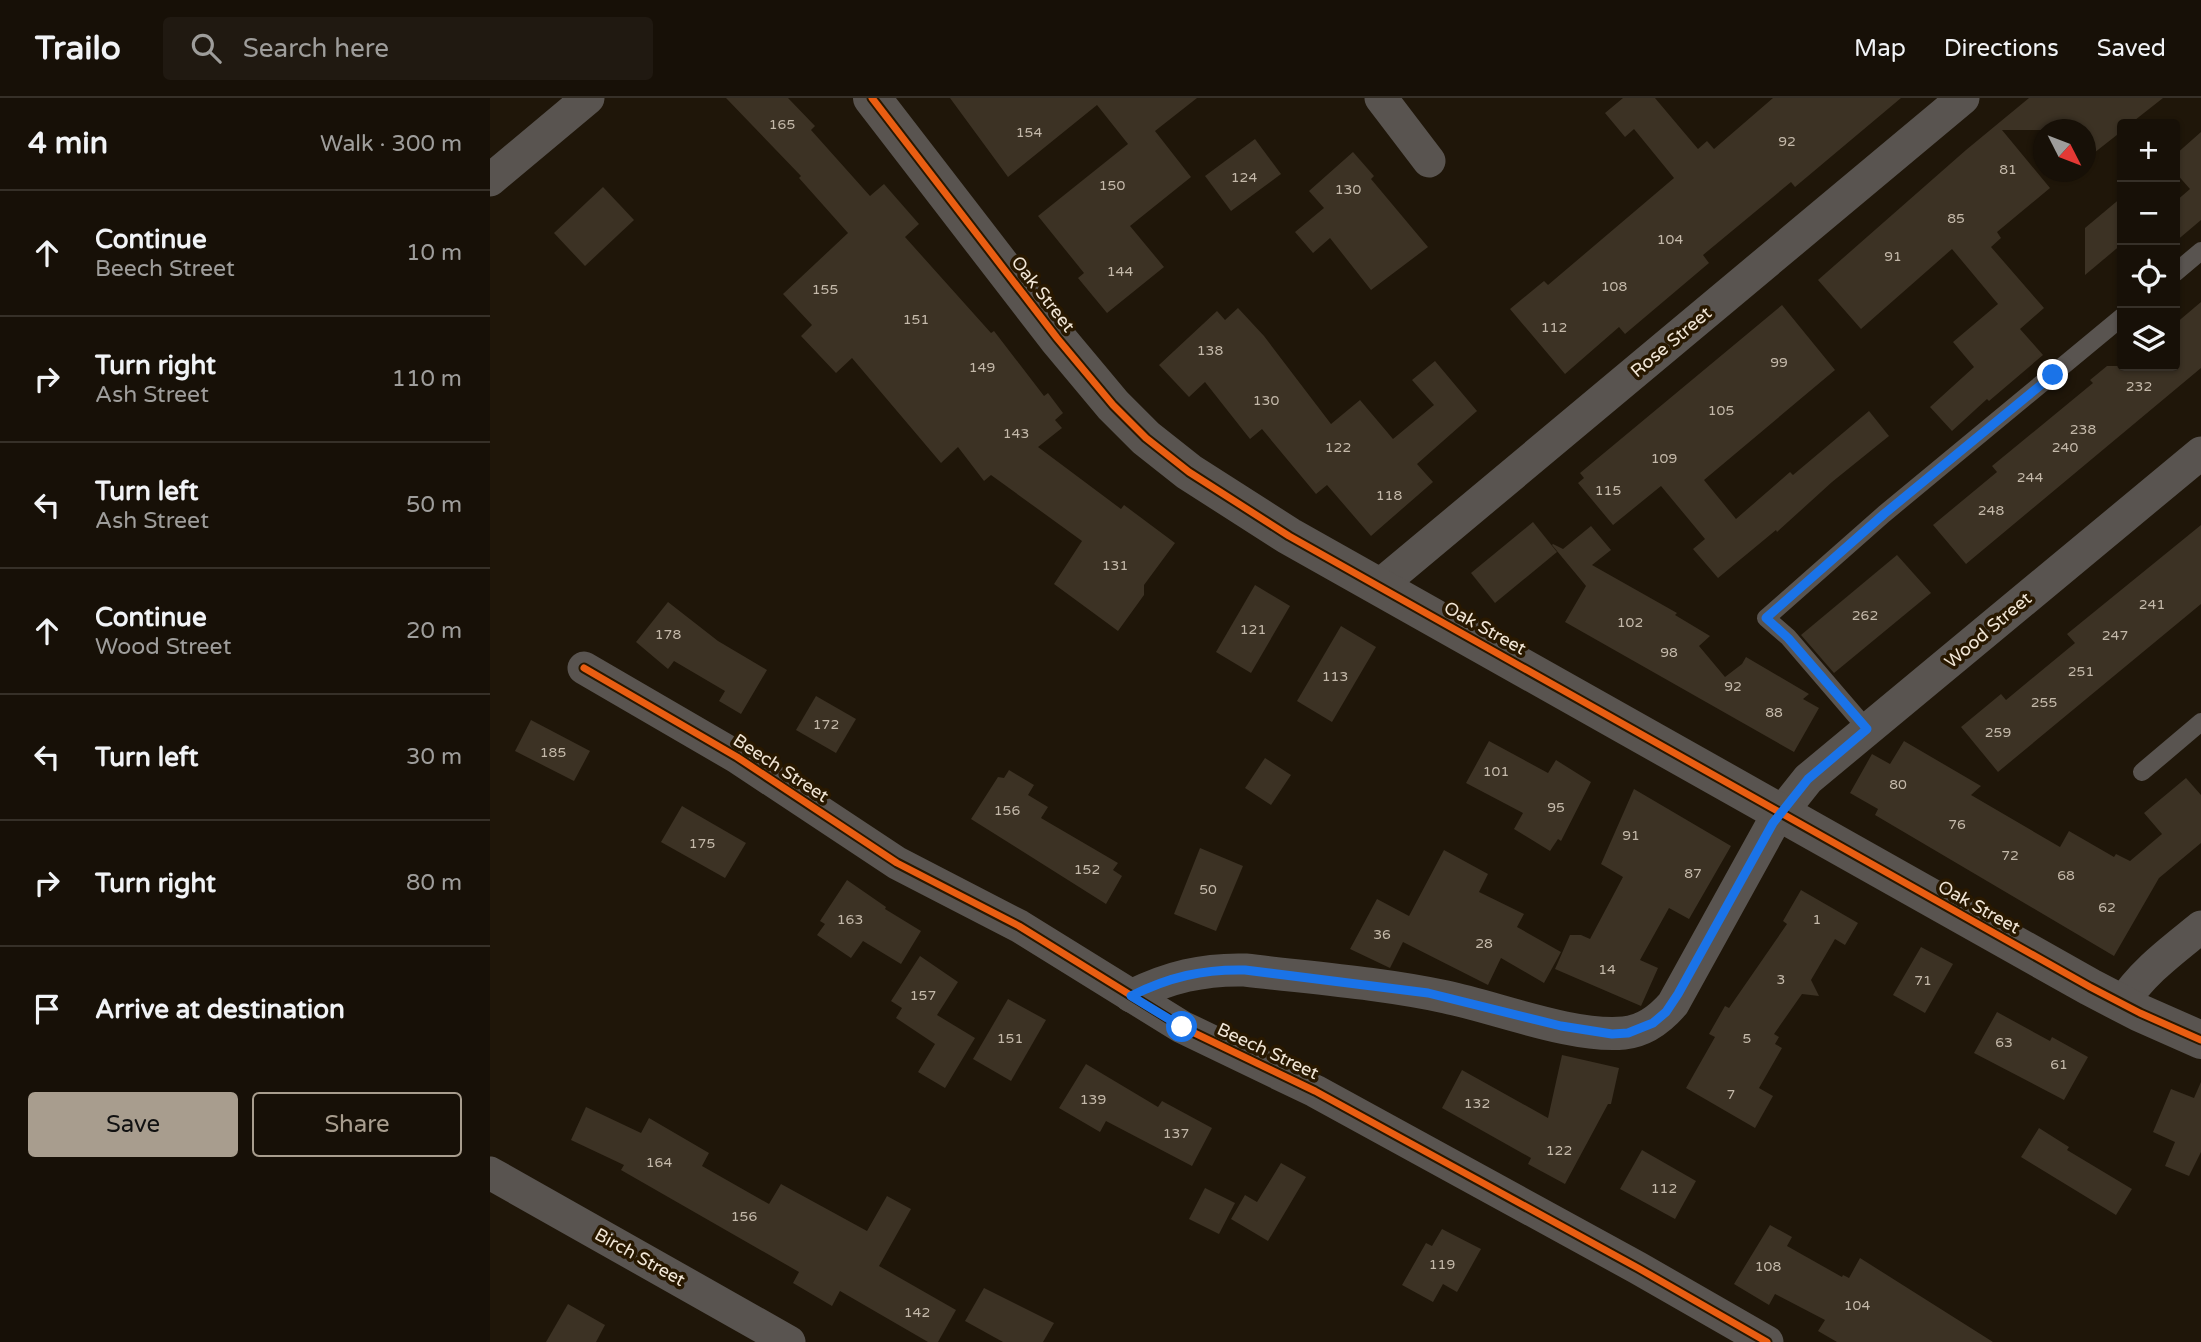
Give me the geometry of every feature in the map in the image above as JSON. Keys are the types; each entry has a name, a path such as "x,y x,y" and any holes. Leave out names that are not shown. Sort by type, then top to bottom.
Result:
{"street":[{"path":"490,180 588,98"},
{"name":"Oak Street","path":"872,98 1057,338 1113,405 1146,438 1214,490 1780,813 2122,1004 2201,1040"},
{"path":"1381,98 1429,161"},
{"name":"Rose Street","path":"1380,586 1963,98"},
{"name":"Wood Street","path":"1131,996 1176,976 1220,969 1245,970 1428,993 1596,1033 1628,1033 1641,1029 1659,1019 1672,1004 1780,813 1821,766 2201,453"},
{"name":"Beech Street","path":"584,668 737,757 897,863 1019,926 1215,1045 1315,1091 1767,1342"},
{"path":"2122,1004 2138,982 2157,963 2201,927"},
{"name":"Birch Street","path":"490,1173 789,1342"}],"lane":[{"path":"2180,269 2201,251"},
{"path":"1867,729 1788,638 1766,618 1884,514 2117,321"},
{"path":"2142,772 2201,722"}],"building":[{"path":"726,98 788,98 815,126 811,130 870,196 884,184 919,224 905,237 991,333 994,331 1044,396 1048,393 1063,413 1055,420 1062,428 1038,447 1121,509 1124,505 1175,543 1144,585 1144,595 1118,631 1054,584 1082,541 991,475 984,481 958,447 941,463 852,358 836,373 801,336 812,325 783,294 848,233 799,178 801,176"},
{"path":"950,98 1197,98 1155,131 1191,177 1130,226 1164,267 1107,313 1078,278 1084,273 1038,216 1128,144 1097,105 1008,177"},
{"path":"1623,98 1655,98 1698,149 1707,141 1714,149 1773,98 1901,98 1795,187 1791,182 1703,255 1709,263 1625,334 1619,327 1565,374 1510,309 1544,281 1548,285 1674,178 1634,129 1625,137 1605,113"},
{"path":"2029,98 2163,98 2136,119 2117,119 2117,135 2096,151 2096,119 2033,119 2033,130 2002,130 2033,167 2033,182 2045,182 2050,188 1997,232 2001,238 1991,247 2044,308 2020,329 2043,355 1989,401 1987,399 1952,431 1930,407 1974,367 1953,342 1998,304 1952,249 1861,329 1818,280"},
{"path":"2201,132 2201,220 2180,238 2180,198 2190,189 2180,178 2180,151"},
{"path":"1255,139 1281,174 1231,211 1205,176"},
{"path":"1353,152 1374,176 1371,179 1428,247 1371,290 1330,238 1313,253 1295,232 1324,208 1309,191"},
{"path":"603,187 634,220 585,266 554,233"},
{"path":"2117,201 2117,248 2085,275 2085,228"},
{"path":"2201,302 2201,368 1966,564 1933,525 1997,472 1992,466 2093,383 2090,380 2107,366 2117,366 2117,371 2180,371 2180,320"},
{"path":"1782,305 1835,370 1704,480 1736,519 1790,472 1793,475 1869,411 1889,436 1832,482 1777,532 1776,530 1718,578 1693,549 1705,539 1661,486 1613,525 1578,483 1584,478 1580,473"},
{"path":"1238,308 1264,336 1331,424 1360,400 1393,439 1434,405 1412,380 1435,361 1477,411 1417,464 1433,482 1371,536 1327,485 1316,494 1262,429 1250,439 1205,382 1189,397 1159,365 1217,311 1225,320"},
{"path":"1533,522 1557,552 1495,603 1471,573"},
{"path":"2201,525 2201,604 1998,772 1961,727 2001,694 2006,700 2075,643 2067,634"},
{"path":"1591,526 1611,550 1592,565 1677,613 1675,615 1710,636 1699,646 1725,677 1742,664 1746,657 1809,694 1803,699 1819,708 1794,752 1565,622 1586,586 1552,545 1563,549"},
{"path":"1897,555 1931,593 1834,673 1801,635"},
{"path":"1255,585 1290,606 1251,673 1216,652"},
{"path":"668,602 718,641 767,670 741,714 719,701 725,691 674,661 668,669 636,642"},
{"path":"1341,626 1376,647 1332,722 1297,701"},
{"path":"816,696 856,719 836,753 796,730"},
{"path":"531,720 590,751 574,781 515,751"},
{"path":"1489,741 1548,773 1556,760 1591,782 1561,841 1558,839 1550,851 1514,829 1523,813 1466,783"},
{"path":"1904,741 1981,786 1971,795 2060,847 2069,831 2114,857 2116,854 2130,861 2162,834 2144,813 2186,778 2201,795 2201,843 2159,878 2114,956 1875,815 1878,809 1850,793 1872,754 1890,764"},
{"path":"1265,758 1291,775 1271,805 1245,788"},
{"path":"1009,770 1034,785 1028,795 1048,807 1041,818 1118,863 1113,870 1122,876 1106,904 971,819 998,777 1004,778"},
{"path":"1634,789 1731,846 1689,919 1669,908 1640,960 1658,968 1641,1006 1555,969 1570,935 1581,935 1590,939 1623,877 1601,864"},
{"path":"682,806 746,843 725,878 661,842"},
{"path":"1200,848 1243,866 1216,931 1174,914"},
{"path":"1444,850 1488,874 1479,892 1524,914 1517,927 1561,952 1544,983 1501,958 1488,985 1403,942 1390,968 1350,949 1377,899 1409,916"},
{"path":"847,880 886,907 885,909 921,931 901,964 863,941 851,958 817,935 825,924 820,921"},
{"path":"1801,890 1858,923 1845,945 1835,939 1811,980 1819,996 1802,994 1774,1034 1779,1037 1775,1044 1782,1048 1759,1088 1773,1096 1755,1128 1686,1088 1715,1037 1709,1034 1725,1006 1729,1008 1787,924 1783,921"},
{"path":"1921,947 1953,964 1925,1013 1893,995"},
{"path":"920,956 958,982 937,1015 975,1038 945,1088 918,1072 935,1044 896,1018 902,1008 891,1001"},
{"path":"1008,999 1046,1020 1011,1081 973,1059"},
{"path":"1997,1012 2050,1041 2052,1037 2088,1057 2064,1100 1974,1053"},
{"path":"1562,1055 1619,1068 1611,1104 1608,1104 1565,1184 1528,1164 1531,1158 1442,1108 1462,1070 1548,1118"},
{"path":"1086,1064 1158,1107 1162,1101 1212,1128 1192,1166 1106,1121 1100,1132 1059,1108"},
{"path":"2201,1082 2201,1152 2189,1176 2165,1166 2175,1142 2153,1132 2171,1089 2194,1098"},
{"path":"586,1107 641,1133 649,1118 709,1153 702,1166 769,1204 781,1184 867,1231 887,1196 911,1209 879,1266 956,1310 938,1342 928,1342 840,1291 832,1306 793,1283 799,1272 621,1170 624,1165 571,1140"},
{"path":"2039,1128 2069,1147 2067,1150 2132,1189 2116,1215 2021,1157"},
{"path":"1642,1150 1696,1181 1675,1219 1620,1189"},
{"path":"1281,1163 1306,1177 1268,1241 1231,1219 1245,1195 1257,1202"},
{"path":"1205,1188 1235,1203 1219,1234 1189,1219"},
{"path":"1770,1225 1792,1237 1787,1246 1842,1277 1843,1275 1849,1278 1860,1258 1993,1342 1837,1342 1818,1331 1825,1320 1775,1294 1769,1305 1734,1284"},
{"path":"1442,1229 1481,1249 1457,1292 1443,1284 1433,1302 1402,1285 1426,1243 1432,1246"},
{"path":"984,1288 1054,1323 1043,1342 1003,1342 965,1321"},
{"path":"568,1304 605,1325 596,1342 546,1342"}],"cycle path":[{"path":"872,98 1057,338 1113,405 1146,438 1189,472 1289,536 2090,987 2201,1040"},
{"path":"584,668 737,757 897,863 1019,926 1182,1027 1315,1091 1767,1342"}],"route":[{"path":"1182,1027 1131,996 1176,976 1220,969 1245,970 1428,993 1596,1033 1628,1033 1659,1019 1678,994 1773,823 1808,779 1867,729 1788,638 1766,618 1884,514 2053,375"}]}
